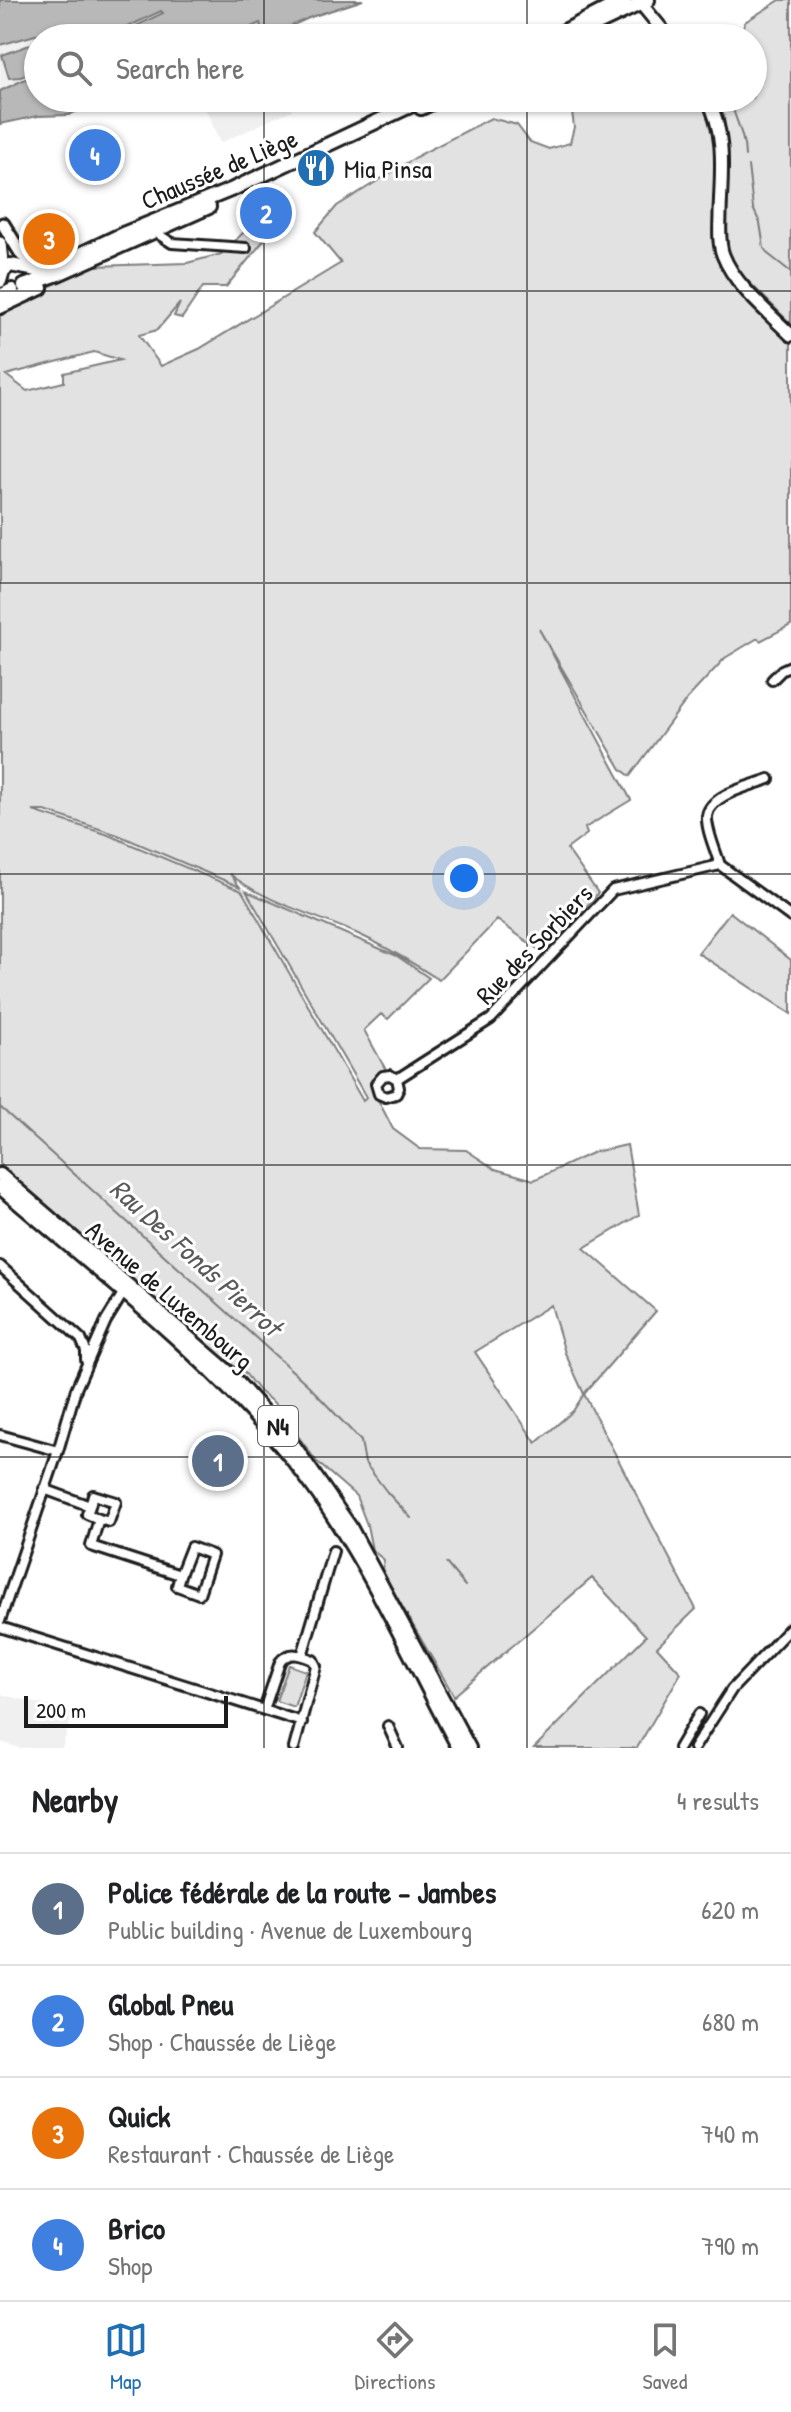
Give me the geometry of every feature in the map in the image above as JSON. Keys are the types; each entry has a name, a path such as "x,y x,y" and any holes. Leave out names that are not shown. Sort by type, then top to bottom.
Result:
{"main road":[{"path":"578,24 624,0"},
{"path":"596,24 642,1"},
{"name":"Chaussée de Liège","path":"0,307 141,239 161,224 397,112"},
{"name":"Chaussée de Liège","path":"24,268 51,268 161,224 411,112"},
{"name":"Chaussée de Liège","path":"12,291 141,239"},
{"path":"13,264 24,268 28,278 12,291 6,288 1,277 13,264"},
{"name":"Avenue de Luxembourg","path":"0,1175 220,1379 296,1465 343,1534 459,1748"},
{"name":"Avenue de Luxembourg","path":"0,1187 227,1371 272,1420 314,1472 350,1527 469,1748"}],"street":[{"path":"642,1 659,24"},
{"path":"715,112 722,142 722,254 734,276 791,335"},
{"path":"1,220 27,260 51,268"},
{"path":"1,220 12,253 24,268"},
{"path":"161,224 161,236 172,243 246,248"},
{"path":"0,243 1,277"},
{"path":"772,680 791,666"},
{"path":"769,779 718,799 710,807 707,818 720,865 791,917"},
{"name":"Rue des Sorbiers","path":"397,1079 491,1019 613,890 720,865"},
{"path":"0,1266 81,1339 86,1351 81,1390 65,1428 0,1624 302,1722"},
{"path":"85,1371 125,1289"},
{"path":"0,1435 58,1451"},
{"path":"44,1489 90,1506"},
{"path":"93,1495 116,1502 109,1522 87,1514 90,1506 93,1495"},
{"path":"99,1519 91,1546 180,1575"},
{"path":"191,1547 212,1555 199,1594 177,1586 180,1575 191,1547"},
{"path":"302,1656 333,1551"},
{"path":"694,1748 732,1689 791,1627"},
{"path":"264,1710 282,1659 289,1655 313,1660 316,1666 294,1748"},
{"path":"679,1748 699,1714"},
{"path":"388,1726 398,1748"}],"shaded area":[{"path":"0,0 363,0 295,24 140,24 163,13 161,11 134,24 24,24 24,38 0,45"},
{"path":"780,0 791,0 791,324 737,270 724,240 728,170 722,112 767,112 767,24 745,22"},
{"path":"24,38 21,77 24,76 24,80 0,91 0,45"},
{"path":"24,47 24,76 9,78 2,55"},
{"path":"24,80 24,112 75,112 0,124 0,91"},
{"path":"207,112 288,112 220,143"},
{"path":"572,112 709,112 717,143 718,255 733,283 791,339 791,625 760,641 758,638 725,658 688,698 630,776 621,769 539,629 631,800 585,828 587,834 567,849 598,893 546,955 497,920 439,980 379,944 275,901 230,874 240,887 118,835 45,811 33,811 106,834 242,891 363,1101 366,1097 246,891 397,956 429,978 388,1019 381,1014 364,1030 386,1070 374,1079 373,1090 393,1129 420,1149 466,1150 495,1169 534,1180 594,1152 627,1145 639,1215 584,1248 656,1311 584,1394 696,1609 657,1647 681,1673 637,1748 534,1748 646,1636 592,1578 454,1696 382,1572 384,1560 372,1550 356,1496 317,1462 274,1403 260,1392 240,1367 228,1366 172,1314 55,1216 0,1164 0,309 94,266 187,263 221,254 245,231 265,239 226,287 203,287 182,318 174,316 180,303 157,330 139,335 161,366 199,349 341,263 315,232 337,206 421,154 491,118 517,125 530,142 549,149 570,143 574,127","holes":["94,352 120,360 64,373 64,382 27,391 6,375","551,1305 565,1353 584,1394 573,1411 536,1443 475,1352"]},
{"path":"730,912 791,960 791,1014 698,953"},
{"path":"289,1665 306,1671 294,1707 276,1701"},
{"path":"0,1694 73,1712 62,1748 20,1748 0,1742"}],"waterway":[{"path":"734,112 745,156"},
{"path":"748,166 753,208 760,223 764,248 791,272"},
{"name":"Rau Des Fonds Pierrot","path":"0,1107 308,1385 361,1441 365,1463 411,1518"},
{"path":"446,1563 465,1586"}],"place":[{"name":"Brico","path":"95,155"},
{"name":"Mia Pinsa","path":"316,168"},
{"name":"Global Pneu","path":"266,213"},
{"name":"Quick","path":"49,239"},
{"name":"Police fédérale de la route - Jambes","path":"218,1461"}]}
